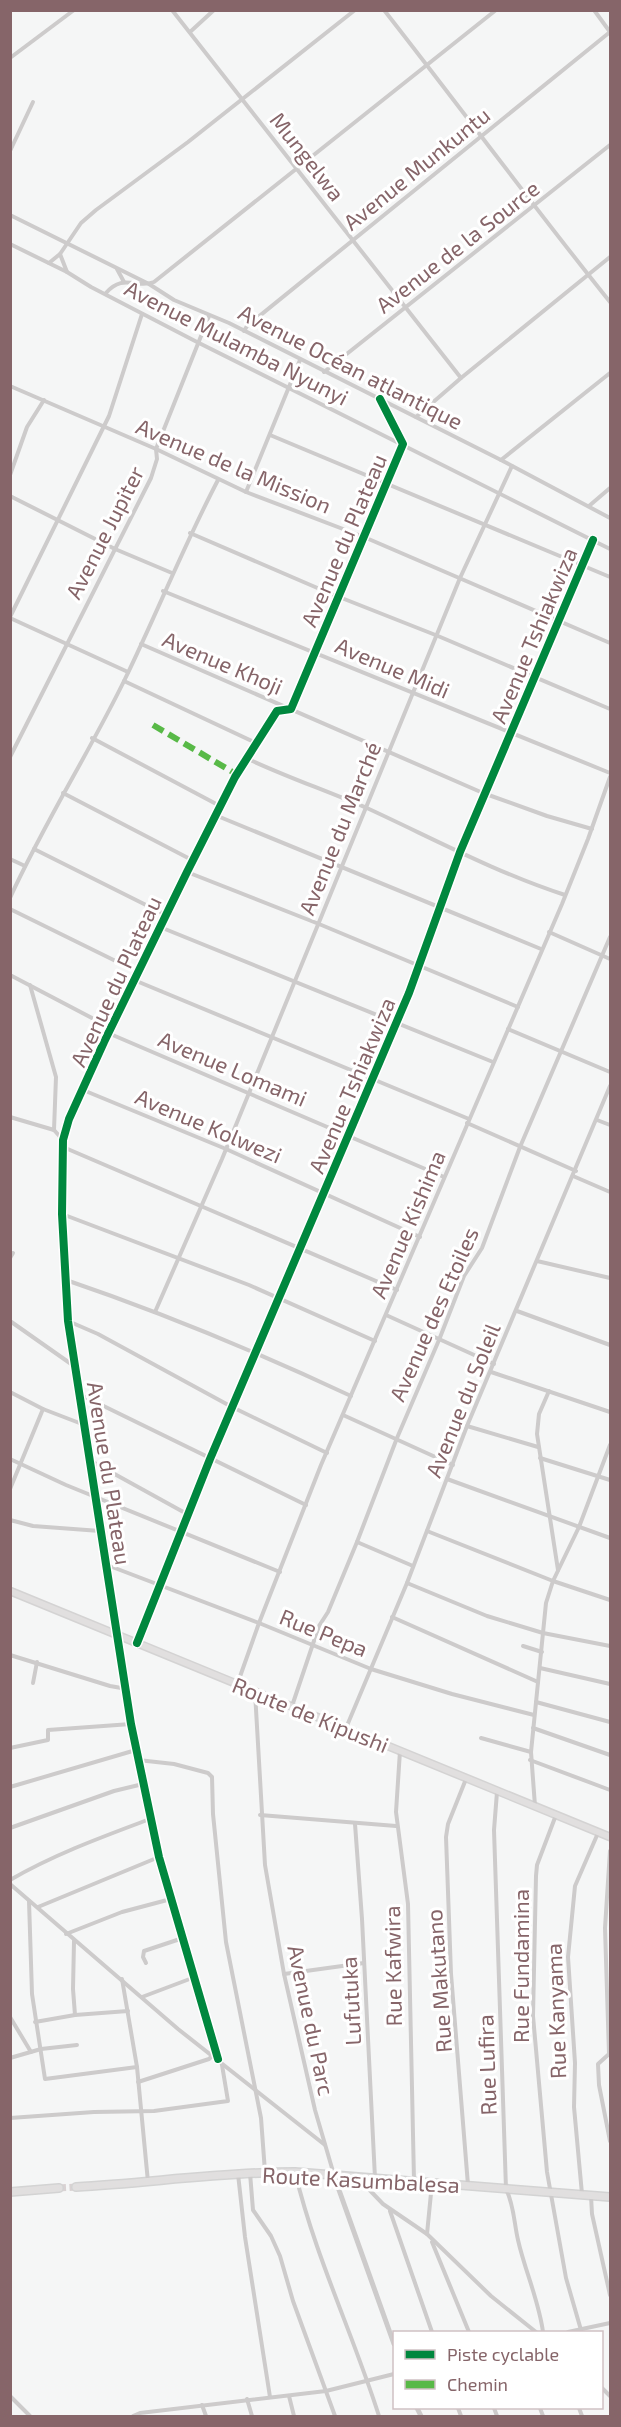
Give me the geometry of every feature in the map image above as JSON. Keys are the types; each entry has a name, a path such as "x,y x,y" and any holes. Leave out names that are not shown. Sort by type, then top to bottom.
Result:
{"highway":[{"name":"Route Kasumbalesa","path":"76,2187 148,2183 249,2172 295,2172 610,2197"},
{"path":"10,2192 58,2188"}],"main road":[{"name":"Route de Kipushi","path":"10,1591 610,1837"}],"street":[{"path":"10,58 74,10"},
{"name":"Mungelwa","path":"172,10 461,378"},
{"path":"189,32 214,10"},
{"path":"49,263 60,254 81,223 96,210 242,100 355,10"},
{"path":"384,10 610,302"},
{"path":"106,293 113,286 124,282 149,284 496,10"},
{"path":"594,10 610,32"},
{"name":"Avenue Munkuntu","path":"244,331 247,326 610,32"},
{"path":"10,151 33,102"},
{"name":"Avenue de la Source","path":"324,372 610,145"},
{"name":"Avenue Océan atlantique","path":"10,215 149,284 174,300 244,331 416,417 610,518"},
{"name":"Avenue Mulamba Nyunyi","path":"10,244 197,342 610,549"},
{"path":"60,254 67,272"},
{"path":"416,417 610,256"},
{"path":"117,268 124,282"},
{"path":"128,672 10,618 104,427 142,314"},
{"name":"Avenue Jupiter","path":"10,757 151,478 157,459 156,449 209,316"},
{"path":"246,492 300,360"},
{"path":"501,460 610,373"},
{"name":"Avenue de la Mission","path":"10,386 156,449 246,492 364,537 610,643"},
{"name":"Avenue du Plateau","path":"218,2059 159,1857 131,1724 68,1321 62,1214 63,1140 69,1119 108,1033 215,815 246,758 278,711 291,709 403,444 380,399"},
{"path":"10,475 27,427 44,400"},
{"path":"270,435 610,577"},
{"name":"Avenue du Marché","path":"155,1312 249,1094 460,578 512,466"},
{"path":"10,898 63,793 124,681 171,573 218,480"},
{"path":"588,506 610,488"},
{"path":"10,496 115,549 171,573"},
{"path":"190,533 338,597 438,636 610,709"},
{"name":"Avenue Tshiakwiza","path":"137,1643 187,1514 255,1351 397,1022 460,852 593,540"},
{"name":"Avenue Midi","path":"163,591 610,775"},
{"name":"Avenue Khoji","path":"141,644 486,794 592,829"},
{"path":"124,681 256,743"},
{"path":"92,738 220,806"},
{"path":"246,758 288,778 366,808 525,882 565,895"},
{"name":"Avenue Kishima","path":"237,1684 327,1453 565,895 592,829 610,775"},
{"path":"63,793 192,860"},
{"path":"215,815 541,949"},
{"path":"34,849 166,915"},
{"path":"10,859 25,866"},
{"path":"187,872 518,1007"},
{"path":"10,909 138,972"},
{"path":"160,927 493,1062"},
{"path":"549,932 610,959"},
{"name":"Avenue des Etoiles","path":"292,1707 312,1644 357,1542 397,1438 440,1340 464,1276 482,1248 520,1147 610,937"},
{"path":"10,975 111,1028"},
{"path":"134,980 372,1078 576,1171"},
{"path":"30,985 56,1077 54,1130"},
{"path":"508,1029 610,1072"},
{"name":"Avenue Lomami","path":"108,1033 444,1177"},
{"name":"Avenue du Soleil","path":"346,1728 407,1583 467,1426 610,1086"},
{"name":"Avenue Kolwezi","path":"83,1090 226,1149 420,1236"},
{"path":"10,1117 54,1130 63,1140"},
{"path":"597,1119 610,1125"},
{"path":"63,1147 397,1290"},
{"path":"573,1176 610,1192"},
{"path":"62,1214 278,1298 375,1341"},
{"path":"10,1258 13,1253"},
{"path":"537,1261 610,1278"},
{"path":"65,1279 255,1351 351,1396"},
{"path":"517,1311 610,1345"},
{"path":"386,1315 494,1364"},
{"path":"10,1321 75,1366"},
{"path":"68,1321 98,1334 232,1407 327,1453"},
{"path":"491,1372 610,1412"},
{"path":"549,1391 537,1423 538,1448 558,1570"},
{"path":"10,1392 43,1409 83,1424"},
{"path":"79,1394 306,1505"},
{"path":"10,1489 43,1409"},
{"path":"343,1415 453,1465"},
{"path":"467,1426 538,1448"},
{"path":"535,1807 530,1760 546,1603 553,1581 579,1527 610,1445"},
{"path":"540,1458 610,1480"},
{"path":"10,1459 280,1572"},
{"path":"90,1461 187,1514"},
{"path":"447,1479 610,1538"},
{"path":"10,1520 33,1526 100,1531"},
{"path":"427,1532 553,1581 610,1600"},
{"path":"357,1542 413,1566"},
{"name":"Rue Pepa","path":"106,1565 259,1623 371,1669 452,1694 534,1714"},
{"path":"407,1583 487,1616 543,1633 610,1646"},
{"path":"392,1617 538,1682"},
{"path":"523,1646 542,1652"},
{"path":"10,1655 110,1686 127,1689"},
{"path":"33,1683 37,1662"},
{"path":"540,1668 610,1684"},
{"name":"Avenue du Parc","path":"255,1692 260,1815 265,1865 284,1974 324,2145 393,2341"},
{"path":"536,1702 610,1722"},
{"path":"10,1748 48,1740 48,1730 131,1724"},
{"path":"533,1728 610,1755"},
{"path":"481,1738 531,1752"},
{"path":"10,1787 136,1750"},
{"name":"Rue Kafwira","path":"400,1750 396,1826 408,1904 414,2181"},
{"path":"138,1760 174,1764 208,1773 212,1777 213,1814 226,1942 261,2118 265,2172"},
{"path":"530,1760 610,1790"},
{"name":"Rue Makutano","path":"466,1779 448,1824 446,1837 451,1974 468,2185"},
{"path":"10,1828 114,1791 144,1785"},
{"name":"Rue Lufira","path":"497,1792 494,1830 506,2189 511,2199 518,2241 539,2309 543,2331"},
{"path":"260,1815 396,1826"},
{"name":"Rue Fundamina","path":"549,2192 532,2016 532,1983 537,1865 556,1815"},
{"path":"10,2118 94,2112 140,2112 228,2102 218,2059 66,1934 10,1882 39,1863 150,1820"},
{"name":"Lufutuka","path":"355,1824 375,2178"},
{"name":"Rue Kanyama","path":"582,2194 574,2107 575,2062 568,1957 575,1886 598,1832"},
{"path":"610,1851 605,1928 609,2054 598,2064 610,2141"},
{"path":"38,1907 159,1857"},
{"path":"66,1934 122,1912 171,1899"},
{"path":"29,1900 32,1994 45,2079 137,2067"},
{"path":"146,1963 143,1957 144,1951 183,1938"},
{"path":"75,1941 73,1989 75,2015"},
{"path":"284,1974 364,1963"},
{"path":"142,1997 195,1977"},
{"path":"122,1979 137,2067 148,2183"},
{"path":"35,2022 75,2015 128,2011"},
{"path":"10,2017 31,2052"},
{"path":"10,2058 41,2049 77,2045"},
{"path":"138,2082 209,2059 213,2055"},
{"path":"221,2064 324,2145"},
{"path":"249,2172 253,2210 271,2236 280,2256 293,2301 335,2416"},
{"path":"295,2172 303,2208 318,2253 379,2416"},
{"path":"238,2174 245,2237 270,2397"},
{"path":"357,2177 389,2210 429,2236 490,2296 535,2331"},
{"path":"432,2183 429,2236 469,2331"},
{"path":"549,2192 566,2278 581,2330"},
{"path":"591,2195 594,2222 610,2295"},
{"path":"389,2210 432,2331"},
{"path":"574,2331 610,2323"},
{"path":"133,2416 140,2413 159,2414 202,2405 326,2391 393,2374"},
{"path":"10,2396 28,2416"},
{"path":"289,2396 294,2416"},
{"path":"247,2400 252,2416"},
{"path":"202,2405 206,2416"}],"tunnel":[{"path":"59,2188 76,2187"}],"marked path":[{"path":"153,725 236,774"}],"cycle path":[{"path":"218,2059 159,1857 131,1724 68,1321 62,1214 63,1140 69,1119 104,1042 235,777 277,711 291,709 403,444 380,399"},
{"path":"137,1643 210,1459 409,993 460,852 593,540"}]}
